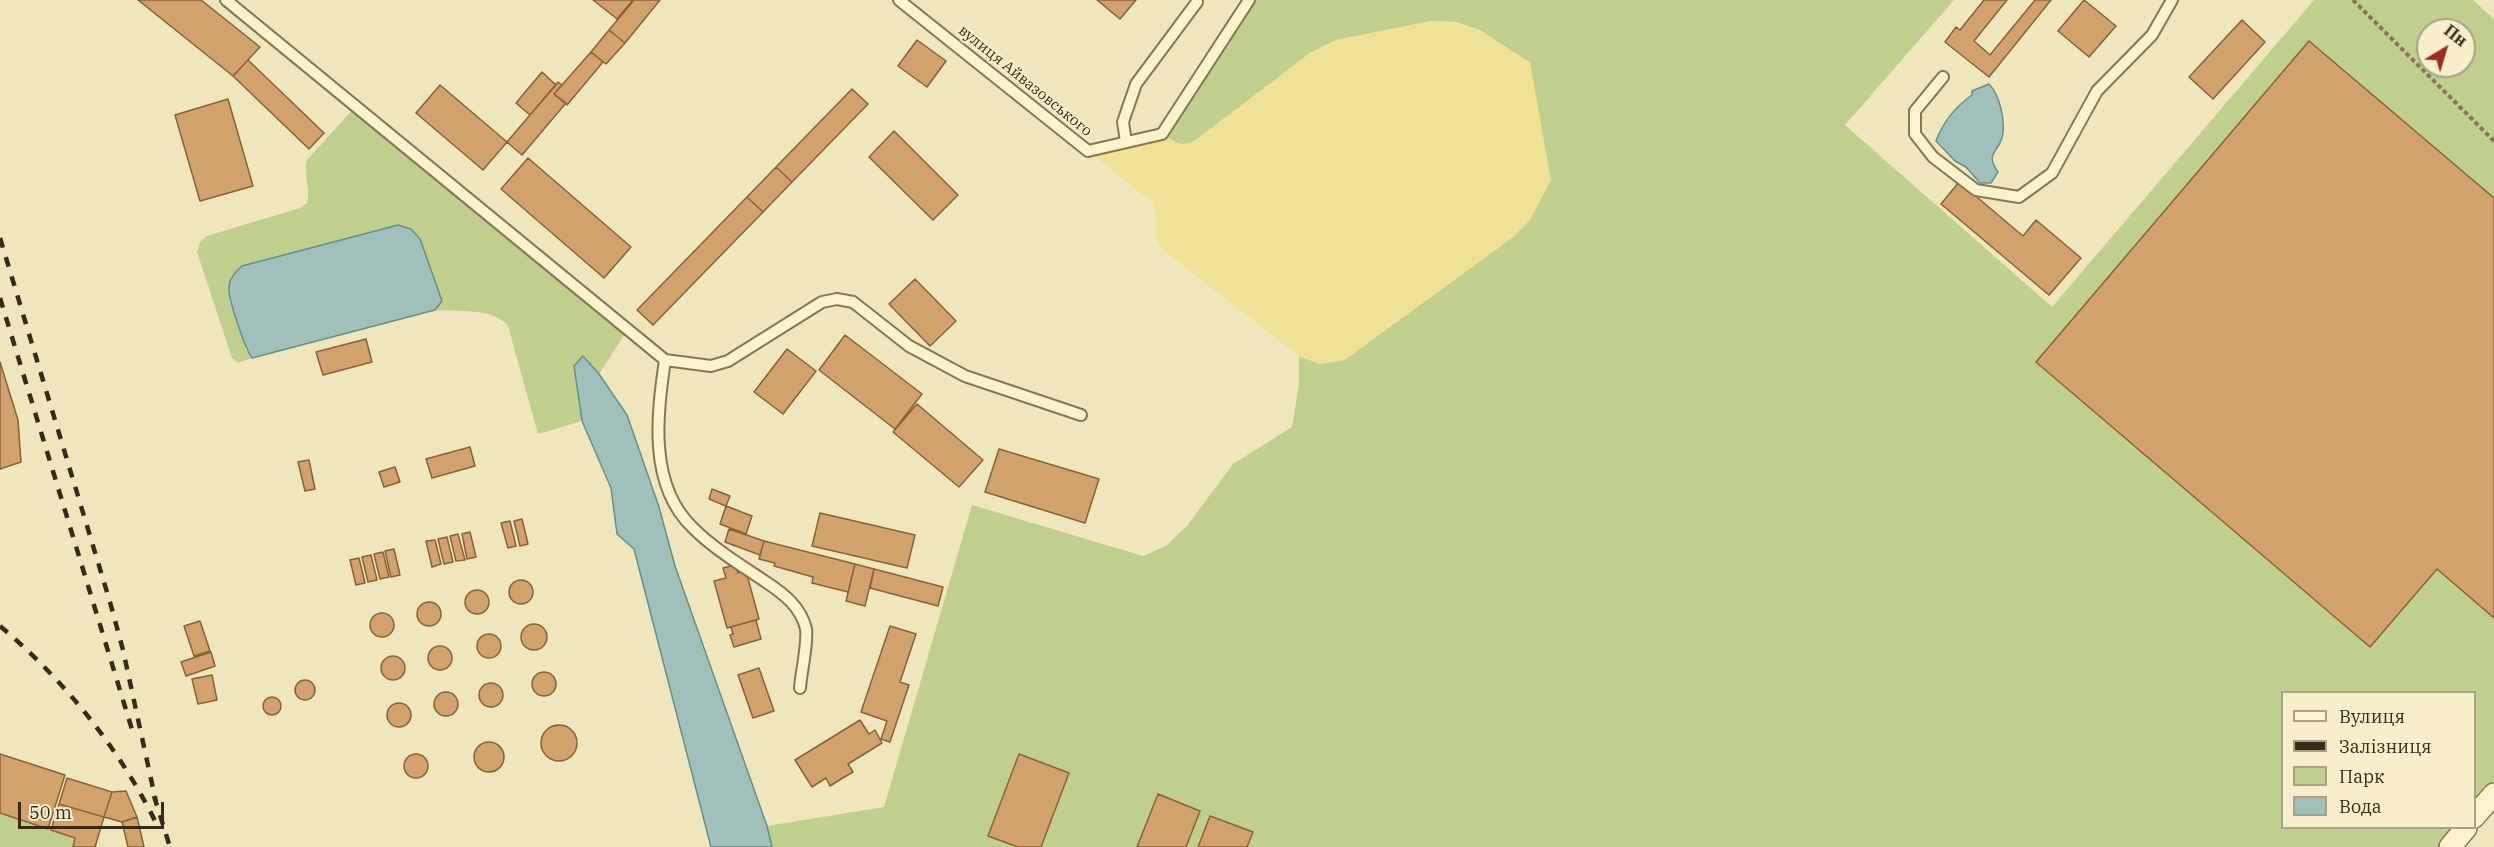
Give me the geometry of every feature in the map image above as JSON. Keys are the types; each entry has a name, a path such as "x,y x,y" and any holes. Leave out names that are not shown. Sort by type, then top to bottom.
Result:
{"street":[{"path":"2476,816 2494,794"},
{"path":"2450,847 2465,829"}],"lane":[{"path":"226,0 665,360 711,366 728,361 822,302 837,299 853,302 909,346 965,376 1081,415"},
{"name":"вулиця Айвазовського","path":"899,0 1088,151 1162,134 1249,0"},
{"path":"1943,77 1914,111 1915,134 1933,158 1976,190 2019,197 2052,173 2097,91 2152,34 2172,0"},
{"path":"1126,142 1123,122 1136,84 1197,2"},
{"path":"665,360 659,446 660,466 670,494 677,509 709,543 783,594 797,609 806,631 800,688"}],"path":[{"path":"2353,0 2494,141"}],"green space":[{"path":"1249,0 1954,0 1845,125 2052,307 2314,0 2473,0 2494,19 2494,797 2476,820 2476,691 2281,691 2281,829 2468,829 2453,847 772,847 767,826 884,807 972,505 1143,556 1166,546 1187,526 1233,464 1292,427 1299,384 1299,356 1320,364 1498,42 1480,30 1456,22 1432,21 1336,40 1310,53 1202,137 1190,143 1181,144 1162,134"},
{"path":"356,106 628,329 599,374 584,357 575,366 582,421 538,434 508,326 501,320 484,313 435,310 442,301 245,348 252,358 238,363 232,358 197,252 200,242 207,236 300,208 307,203 307,160"},
{"path":"0,813 75,838 73,847 0,847"}],"sand":[{"path":"1432,21 1448,22 1473,29 1494,39 1530,62 1551,180 1530,220 1512,238 1345,360 1320,364 1299,356 1163,250 1157,237 1156,216 1152,202 1088,151 1162,134 1179,145 1190,144 1310,53 1336,40"}],"water":[{"path":"1989,84 1999,102 2003,117 2003,132 1992,157 1998,172 1991,183 1980,183 1966,167 1955,161 1936,141 1946,121 1972,95 1972,91"},
{"path":"398,225 411,229 420,239 442,301 435,310 252,358 237,322 229,292 231,280 242,266"},
{"path":"583,356 599,374 627,415 659,507 675,566 767,826 772,847 711,847 634,549 617,534 611,488 582,421 574,366"}],"building":[{"path":"138,0 201,0 260,47 233,76"},
{"path":"593,0 633,0 617,19"},
{"path":"634,0 660,0 625,43 609,30"},
{"path":"1097,0 1136,0 1120,19"},
{"path":"1984,0 2007,0 1974,41 1990,55 2035,0 2051,0 1989,77 1945,42 1956,27 1960,30"},
{"path":"2084,0 2116,26 2089,57 2058,31"},
{"path":"2242,20 2265,42 2213,99 2189,77"},
{"path":"609,30 625,43 606,64 591,52"},
{"path":"917,40 946,61 927,87 898,66"},
{"path":"2309,41 2494,198 2494,618 2437,569 2370,647 2036,362"},
{"path":"591,52 603,62 567,105 554,94"},
{"path":"248,60 324,133 309,149 233,76"},
{"path":"542,72 556,85 530,115 516,103"},
{"path":"558,82 562,85 554,94 566,103 522,155 507,142"},
{"path":"440,85 507,142 483,170 416,113"},
{"path":"852,89 868,104 792,182 776,167"},
{"path":"228,99 253,186 200,201 175,115"},
{"path":"894,131 958,195 933,220 869,157"},
{"path":"528,158 631,247 604,278 501,189"},
{"path":"776,167 792,182 763,212 747,197"},
{"path":"1959,182 2023,236 2036,220 2081,258 2049,295 1941,204"},
{"path":"747,197 763,212 653,325 637,310"},
{"path":"915,279 956,321 930,346 889,304"},
{"path":"845,335 922,394 895,429 819,370"},
{"path":"366,339 372,362 323,375 316,352"},
{"path":"787,349 816,371 783,414 754,392"},
{"path":"0,362 18,420 21,462 0,469"},
{"path":"917,404 983,460 959,487 893,432"},
{"path":"470,447 475,466 432,478 426,459"},
{"path":"999,449 1099,479 1085,523 985,492"},
{"path":"309,460 315,489 305,491 298,462"},
{"path":"395,467 400,482 384,487 379,472"},
{"path":"712,489 730,496 726,506 709,499"},
{"path":"726,506 752,516 746,534 720,524"},
{"path":"820,513 915,535 907,568 812,546"},
{"path":"522,519 528,544 520,546 514,521"},
{"path":"510,521 516,546 508,548 501,523"},
{"path":"729,529 764,541 760,555 725,542"},
{"path":"470,532 476,557 467,559 462,534"},
{"path":"458,534 465,560 456,561 450,536"},
{"path":"447,537 453,562 444,564 438,539"},
{"path":"435,540 441,564 432,567 426,541"},
{"path":"764,541 855,564 848,592 812,583 813,577 774,566 775,563 759,559"},
{"path":"394,549 400,575 391,577 385,551"},
{"path":"383,552 389,577 380,579 374,554"},
{"path":"371,555 377,580 368,582 362,557"},
{"path":"359,558 365,583 356,585 350,560"},
{"path":"855,564 874,569 865,606 846,601"},
{"path":"735,565 738,573 746,571 759,619 727,628 714,581 726,578 723,568"},
{"path":"874,569 943,587 938,606 870,588"},
{"path":"516,580 526,580 533,587 533,597 526,604 516,604 509,597 509,587"},
{"path":"472,590 482,590 489,597 489,607 482,614 472,614 465,607 465,597"},
{"path":"424,602 434,602 441,609 441,619 434,626 424,626 417,619 417,609"},
{"path":"382,613 391,616 394,625 391,634 382,637 373,634 370,625 373,616"},
{"path":"756,620 761,639 734,647 730,635 733,634 731,627"},
{"path":"200,621 210,651 194,656 184,626"},
{"path":"534,624 543,628 547,637 543,646 534,650 525,646 521,637 525,628"},
{"path":"890,626 916,634 900,682 909,685 890,742 881,739 887,721 861,712"},
{"path":"484,634 494,634 501,641 501,651 494,658 484,658 477,651 477,641"},
{"path":"435,646 445,646 452,653 452,663 445,670 435,670 428,663 428,653"},
{"path":"211,652 215,666 186,676 181,662"},
{"path":"388,656 398,656 405,663 405,673 398,680 388,680 381,673 381,663"},
{"path":"759,668 774,711 753,718 738,675"},
{"path":"539,672 549,672 556,679 556,689 549,696 539,696 532,689 532,679"},
{"path":"212,675 217,700 198,704 192,679"},
{"path":"305,680 312,683 315,690 312,697 305,700 298,697 295,690 298,683"},
{"path":"486,683 496,683 503,690 503,700 496,707 486,707 479,700 479,690"},
{"path":"441,692 451,692 458,699 458,709 451,716 441,716 434,709 434,699"},
{"path":"272,697 280,702 281,706 276,714 272,715 264,710 263,706 268,698"},
{"path":"394,703 404,703 411,710 411,720 404,727 394,727 387,720 387,710"},
{"path":"860,720 869,734 875,730 882,743 848,764 853,772 830,786 826,778 812,787 795,760"},
{"path":"559,725 572,730 577,743 572,756 559,761 546,756 541,743 546,730"},
{"path":"489,742 500,746 504,757 500,768 489,772 478,768 474,757 478,746"},
{"path":"0,754 65,775 48,829 0,813"},
{"path":"411,754 421,754 428,761 428,771 421,778 411,778 404,771 404,761"},
{"path":"1019,754 1069,773 1041,847 1018,847 988,836"},
{"path":"67,778 112,792 104,817 59,804"},
{"path":"126,791 137,817 122,822 104,817 112,792"},
{"path":"1158,794 1200,811 1186,847 1137,847"},
{"path":"59,804 104,817 95,847 73,847 75,838 51,830"},
{"path":"1210,816 1253,832 1247,847 1198,847"},
{"path":"137,817 144,847 128,847 122,822"}],"railway":[{"path":"0,238 110,602 123,650 156,802"},
{"path":"0,298 134,736"},
{"path":"0,626 47,670 90,718 127,771 158,827"},
{"path":"154,796 170,847"}]}
